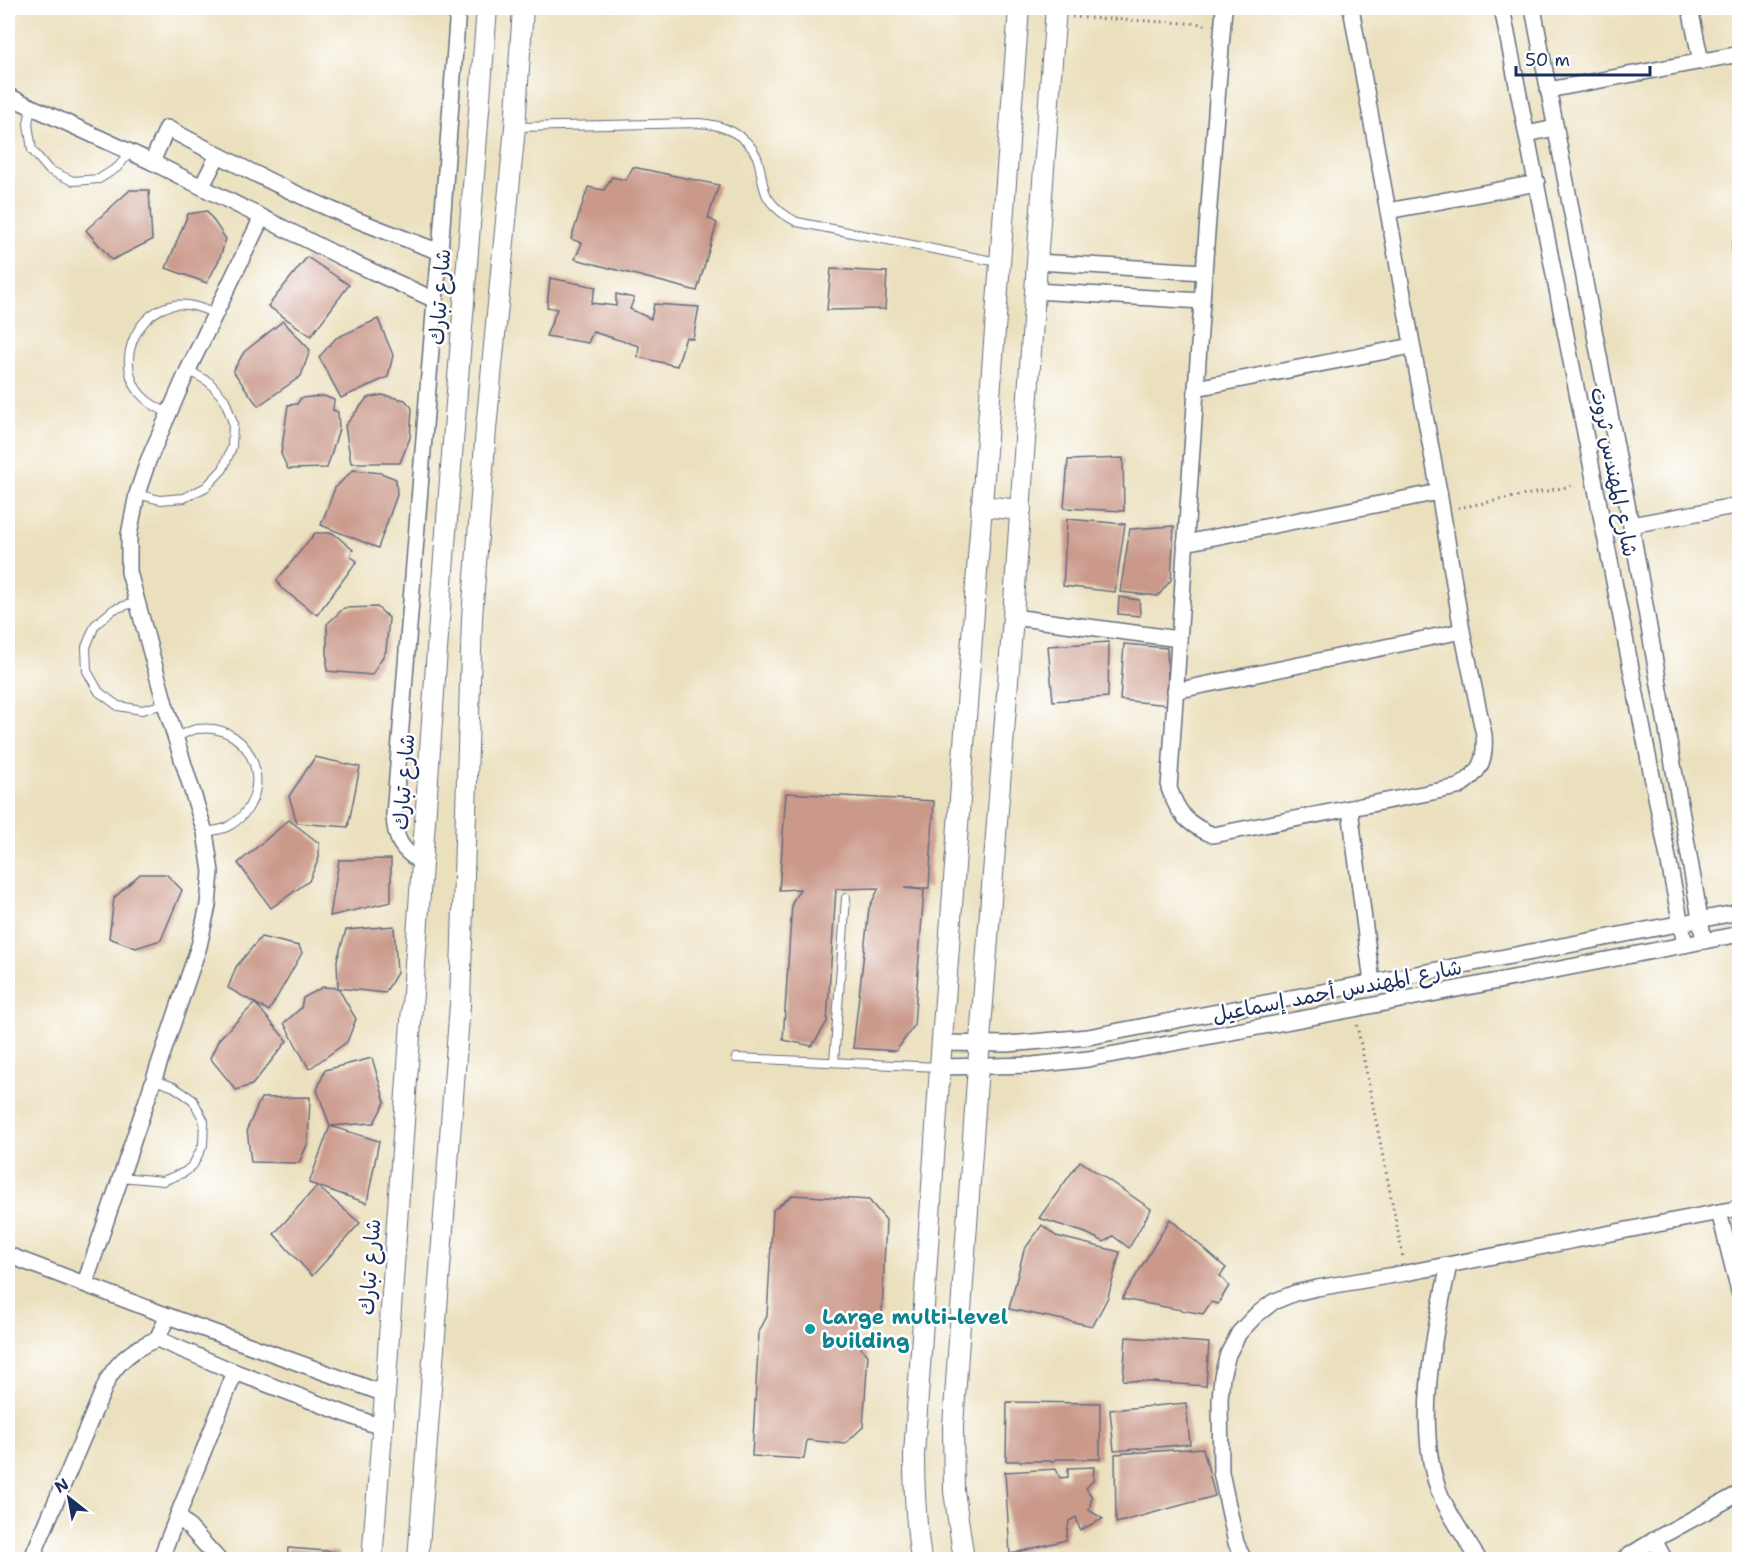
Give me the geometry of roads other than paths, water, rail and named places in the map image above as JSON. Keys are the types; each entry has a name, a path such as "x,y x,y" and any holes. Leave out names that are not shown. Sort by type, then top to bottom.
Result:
{"street":[{"path":"422,863 409,855 400,844 394,830 394,815 458,8"},
{"name":"شارع تبارك","path":"372,1560 487,8"},
{"path":"418,1560 460,1004 472,618 486,429 515,127 523,8"},
{"path":"921,1560 916,1528 914,1455 940,1067 1019,8"},
{"path":"1224,8 1169,788 1175,804 1185,818 1198,829 1213,835 1458,787 1471,779 1481,766 1485,751 1484,735 1462,631 1351,8"},
{"name":"شارع المهندس ثروت","path":"1502,8 1685,945"},
{"name":"شارع المهندس ثروت","path":"1533,8 1631,525 1704,941"},
{"path":"1690,8 1701,62"},
{"path":"964,1560 954,1491 953,1426 1056,12"},
{"path":"1548,90 1740,54"},
{"path":"8,96 152,162 345,259 435,300"},
{"path":"152,162 167,128 327,208 440,252"},
{"path":"1527,134 1555,128"},
{"path":"202,186 218,155"},
{"path":"1388,211 1537,183"},
{"path":"85,1283 199,945 208,905 211,872 205,832 165,704 129,572 129,535 137,494 168,413 262,217"},
{"path":"1740,246 1740,252"},
{"path":"1037,262 1204,272"},
{"path":"1035,291 1202,301"},
{"path":"1196,388 1412,346"},
{"path":"1185,543 1438,492"},
{"path":"1631,525 1740,505"},
{"path":"981,506 1021,510"},
{"path":"1013,617 1179,639"},
{"path":"1175,691 1462,631"},
{"path":"1350,809 1372,983"},
{"name":"شارع المهندس أحمد إسماعيل","path":"942,1043 1034,1043 1088,1037 1740,912"},
{"name":"شارع المهندس أحمد إسماعيل","path":"940,1067 1033,1065 1088,1059 1354,1010 1740,934"},
{"path":"1244,1560 1236,1544 1221,1472 1222,1376 1228,1354 1239,1333 1273,1302 1294,1293 1740,1208"},
{"path":"1719,1212 1740,1295"},
{"path":"8,1255 168,1316 385,1394"},
{"path":"1449,1265 1437,1318 1427,1424 1431,1462 1441,1497 1479,1560"},
{"path":"32,1560 108,1379 126,1356 157,1339 168,1316"},
{"path":"157,1339 235,1372 382,1428"},
{"path":"160,1560 235,1372"},
{"path":"1622,1560 1654,1539 1740,1494"},
{"path":"178,1515 219,1560"},
{"path":"1654,1539 1665,1560"}],"lane":[{"path":"31,107 28,124 32,150 49,170 73,181 99,178 118,166 130,152"},
{"path":"515,127 698,123 722,126 750,146 757,156 766,196 774,207 797,222 1000,262"},
{"path":"168,413 150,404 136,388 129,368 130,347 139,328 154,313 174,305 195,306 214,314"},
{"path":"137,494 160,500 184,498 206,487 223,470 232,447 232,423 225,400 209,382 188,370"},
{"path":"137,602 114,609 95,625 86,647 87,671 99,692 118,706 142,710 165,704"},
{"path":"175,738 195,729 217,729 237,738 251,754 257,775 255,796 244,815 226,828 205,832"},
{"path":"834,1062 846,898"},
{"path":"736,1058 940,1067"},
{"path":"121,1177 163,1181 185,1172 193,1165 203,1145 204,1121 193,1100 174,1087 155,1080"}],"place":[{"name":"Large multi-level building","path":"810,1329"}]}
